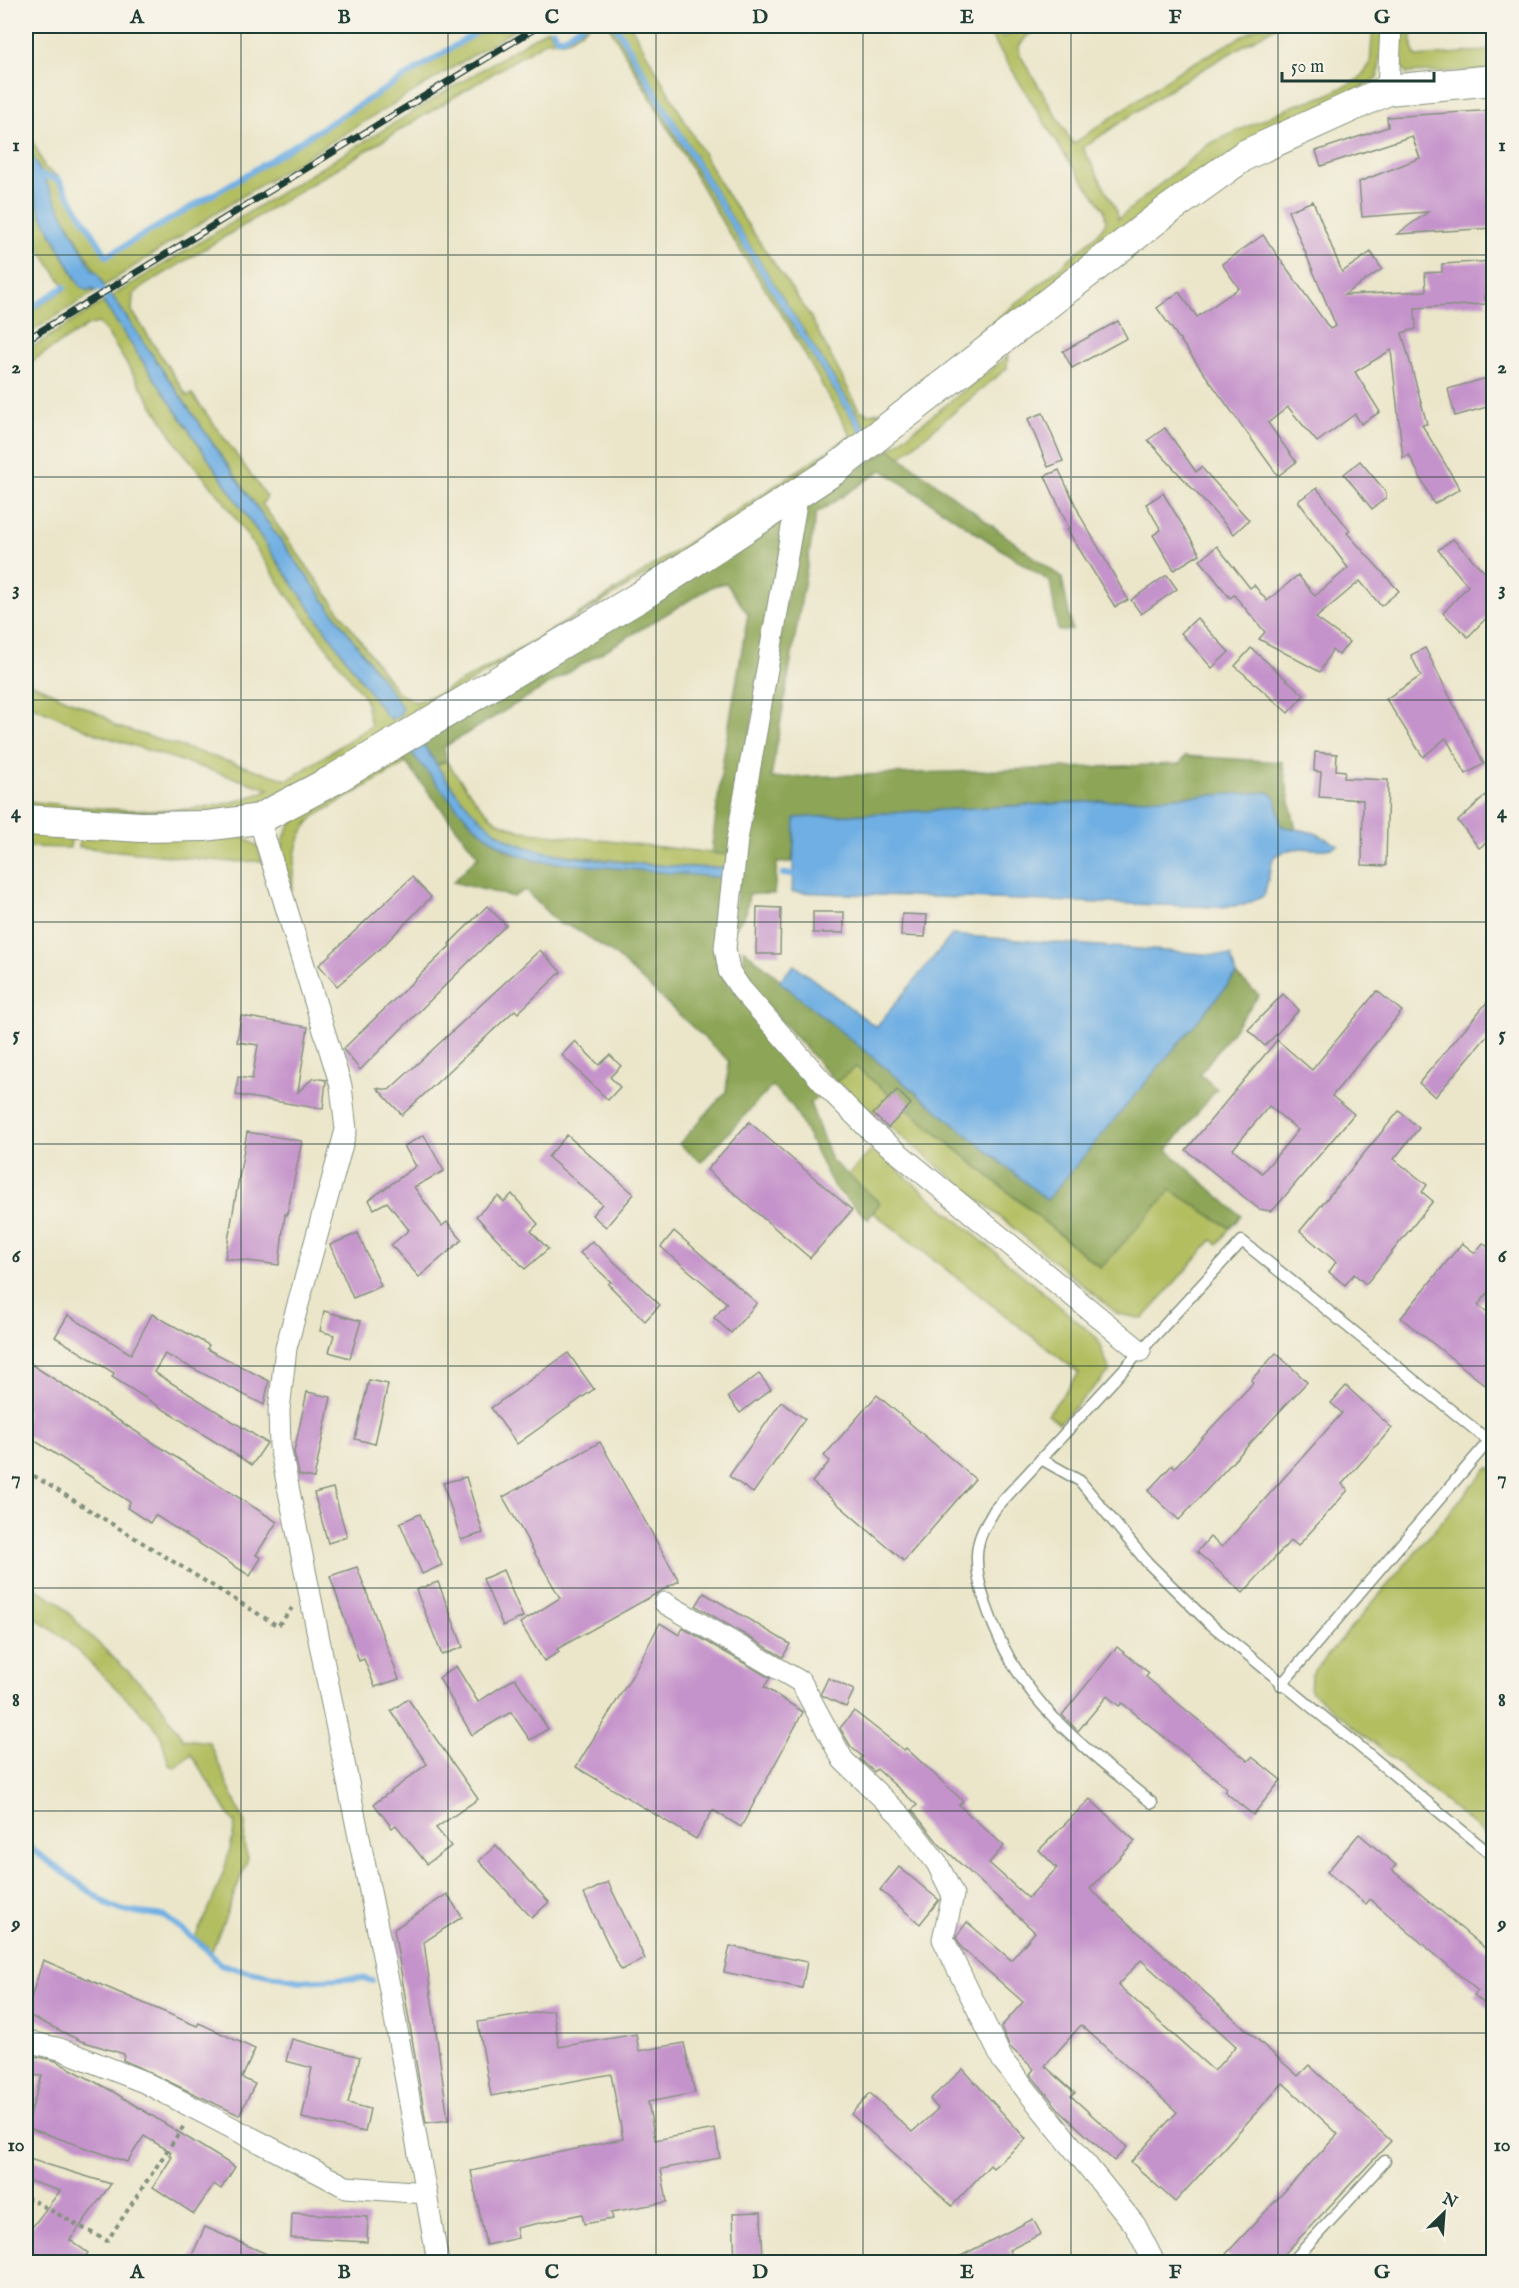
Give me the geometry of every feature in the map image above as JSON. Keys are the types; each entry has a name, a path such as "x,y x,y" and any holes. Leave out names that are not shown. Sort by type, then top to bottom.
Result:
{"main road":[{"path":"26,820 141,827 206,826 259,819 333,780 641,596 834,470 1164,213 1245,155 1388,90 1494,80"}],"street":[{"path":"1388,90 1391,26"},
{"path":"798,493 737,840 725,948 729,971 741,989 827,1087 870,1130 1140,1351"},
{"path":"259,819 341,1086 346,1130 286,1348 279,1410 280,1447 390,1990 438,2262"},
{"path":"666,1603 801,1682 843,1760 900,1815 937,1863 953,1895 943,1939 1003,2061 1135,2225 1154,2262"},
{"path":"26,2042 60,2049 144,2082 346,2187 426,2193"}],"lane":[{"path":"1152,1803 1074,1739 1035,1699 1013,1667 977,1580 979,1538 995,1509 1242,1240 1491,1443 1281,1684"},
{"path":"1041,1459 1080,1481 1147,1562 1208,1622 1494,1857"},
{"path":"1292,2262 1385,2161"}],"path":[{"path":"26,1471 278,1626 308,1585"},
{"path":"26,2201 30,2199 107,2241 194,2109"}],"green space":[{"path":"491,26 521,26 236,200 104,286 41,176 58,181 106,258 242,180"},
{"path":"584,26 588,26 565,41 554,42 548,40 142,287 133,295 132,311 187,396 192,394 267,497 262,504 398,693 416,702 438,694 502,660 593,605 851,436 787,323 724,225 609,26 613,26 703,182 863,436 799,482 318,775 240,812 26,812 26,801 117,809 183,809 214,806 243,799 269,789 97,734 28,704 26,703 26,681 104,716 115,726 288,780 371,726 365,698 289,597 223,500 179,447 106,331 98,323 87,326 26,365 26,351 103,302 283,570 391,719 402,708 250,498 112,296 548,29 555,40 563,41"},
{"path":"618,26 631,26 724,190 810,316 859,410 869,414 880,412 1032,291 1097,235 1106,222 1104,209 1062,151 985,26 996,26 1003,38 1024,26 1045,26 1027,36 1019,46 1020,55 1073,144 1179,71 1261,26 1277,26 1174,86 1083,148 1117,211 1118,219 1209,144 1295,105 1325,96 1359,79 1370,64 1373,26 1384,26 1378,78 1251,147 869,433 729,213"},
{"path":"1397,26 1412,26 1412,48 1416,57 1493,50 1493,70 1406,73 1400,64"},
{"path":"26,126 45,168 60,178 40,173 26,144"},
{"path":"26,171 41,214 76,280 95,292 26,335 26,314 66,289 39,248 26,217"},
{"path":"1008,356 1007,368 900,457 890,449"},
{"path":"890,449 1062,578 1072,630 1058,631 1050,582 882,470 816,514 771,778 1180,764 1185,756 1282,762 1296,831 1281,826 1276,800 1269,792 796,818 792,862 777,863 774,894 749,894 746,913 730,935 801,510 809,499"},
{"path":"780,520 787,522 729,855 711,853 723,760 748,614 726,583 713,586 444,747 446,761 436,765 421,741"},
{"path":"408,748 443,790 508,852 726,878 717,938 720,973 821,1095 810,1103 831,1160 880,1203 868,1219 834,1187 793,1107 772,1086 701,1162 679,1144 726,1092 729,1061 615,955 573,927 559,924 525,890 513,897 453,882 478,856 399,754"},
{"path":"399,754 406,763 315,816 308,824 302,832 296,850 292,891 283,852 285,835 290,826 298,817"},
{"path":"446,761 478,803 496,821 521,831 729,855 727,867 695,868 647,864 553,854 519,845 477,817 459,797 436,765"},
{"path":"81,832 244,837 258,847 262,861 231,862 79,847"},
{"path":"26,833 72,833 70,848 26,847"},
{"path":"743,949 1047,1199 1236,975 1259,995 1200,1074 1217,1089 1167,1150 1241,1216 1230,1228 1171,1190 1101,1268 856,1067 836,1082 762,1000 745,976"},
{"path":"856,1067 1100,1268 1171,1189 1230,1228 1218,1244 1212,1240 1143,1319 1118,1314 836,1082"},
{"path":"873,1149 1097,1338 1110,1371 1059,1423 1048,1414 1079,1373 873,1212 879,1202 848,1175"},
{"path":"1487,1468 1493,1468 1493,1841 1310,1691 1311,1675"},
{"path":"26,1583 59,1602 82,1628 157,1699 183,1739 209,1742 245,1824 244,1845 248,1859 211,1953 207,1946 195,1937 220,1882 235,1824 191,1754 175,1768 169,1765 160,1733 150,1721 66,1640 26,1611"}],"water":[{"path":"26,144 93,271 97,272 104,286 95,292 93,288 87,291 80,286 41,214 26,171"},
{"path":"112,296 250,498 397,700 402,708 400,716 391,719 385,714 283,570 103,302"},
{"path":"421,741 458,795 493,830 507,839 550,852 614,862 680,867 727,867 726,878 537,861 517,854 498,844 481,831 450,799 408,748"},
{"path":"1269,792 1276,799 1281,826 1315,833 1338,845 1323,849 1292,849 1273,858 1264,896 1244,905 1218,907 792,892 795,818"},
{"path":"952,935 1231,956 1236,975 1047,1200 779,981 794,965 876,1027"}],"building":[{"path":"1494,110 1494,228 1397,234 1428,212 1362,217 1359,182 1420,158 1412,136 1321,166 1316,151 1388,127 1387,117"},
{"path":"1313,201 1342,272 1371,252 1382,269 1344,295 1426,291 1425,273 1442,272 1442,264 1494,261 1494,295 1485,296 1486,304 1415,308 1416,329 1402,333 1427,424 1422,425 1460,489 1434,504 1409,455 1403,458 1391,350 1355,372 1380,412 1361,424 1355,414 1317,442 1288,407 1268,423 1296,462 1278,476 1157,308 1179,292 1197,317 1239,288 1222,264 1263,235 1330,329 1336,326 1288,211"},
{"path":"1118,321 1127,338 1072,368 1063,351"},
{"path":"1494,376 1494,405 1455,416 1448,389"},
{"path":"1043,413 1063,461 1048,467 1028,419"},
{"path":"1165,428 1196,472 1201,467 1249,520 1234,534 1148,440"},
{"path":"1360,461 1386,492 1386,498 1372,509 1344,474"},
{"path":"1059,470 1081,517 1128,600 1115,607 1067,529 1069,528 1045,476"},
{"path":"1317,488 1350,531 1347,533 1399,591 1381,606 1360,581 1316,618 1349,642 1339,655 1332,650 1320,672 1259,639 1265,632 1234,595 1230,598 1200,560 1217,546 1250,588 1254,585 1267,601 1298,575 1315,596 1348,568 1298,501"},
{"path":"1163,493 1200,554 1174,570 1153,535 1161,530 1146,504"},
{"path":"1453,539 1494,582 1494,610 1468,637 1443,613 1468,586 1438,550"},
{"path":"1167,575 1177,589 1141,614 1131,600"},
{"path":"1197,618 1229,652 1212,668 1181,633"},
{"path":"1251,648 1304,695 1288,713 1235,666"},
{"path":"1425,648 1484,764 1466,774 1446,738 1423,757 1386,699 1421,676 1411,655"},
{"path":"1315,752 1337,754 1336,770 1345,771 1344,778 1388,780 1386,866 1362,865 1363,800 1319,797 1321,772 1314,771"},
{"path":"1494,788 1494,837 1479,848 1458,821"},
{"path":"412,877 431,897 383,946 337,986 319,965"},
{"path":"487,906 506,925 360,1070 343,1049 450,946 449,944"},
{"path":"757,907 781,908 780,954 756,954"},
{"path":"813,912 844,912 844,933 813,933"},
{"path":"902,914 927,915 925,937 901,936"},
{"path":"540,950 561,972 518,1013 515,1010 402,1115 377,1088 389,1090"},
{"path":"1377,991 1402,1011 1332,1096 1354,1114 1275,1208 1270,1211 1259,1209 1186,1150 1277,1040 1312,1070","holes":["1269,1106 1298,1130 1262,1173 1233,1149"]},
{"path":"1283,994 1299,1010 1265,1046 1248,1030"},
{"path":"1494,994 1494,1028 1435,1097 1419,1083"},
{"path":"241,1016 308,1027 298,1092 313,1078 326,1080 323,1109 236,1095 238,1077 252,1079 258,1045 237,1042"},
{"path":"575,1041 599,1065 610,1055 621,1066 610,1077 620,1087 608,1100 562,1055"},
{"path":"897,1090 911,1104 888,1128 873,1114"},
{"path":"1399,1111 1419,1128 1394,1159 1427,1185 1422,1192 1433,1201 1366,1284 1354,1274 1345,1285 1329,1272 1336,1262 1300,1231"},
{"path":"749,1122 852,1210 810,1258 707,1170"},
{"path":"247,1132 302,1141 287,1215 285,1214 279,1265 225,1258"},
{"path":"424,1135 444,1171 414,1187 442,1226 447,1222 462,1240 419,1277 391,1245 409,1230 387,1202 374,1209 369,1200 416,1166 404,1146"},
{"path":"567,1135 634,1194 606,1227 592,1215 602,1204 548,1157"},
{"path":"512,1194 538,1224 531,1231 548,1249 525,1269 476,1216 498,1196 504,1202"},
{"path":"674,1231 757,1303 731,1333 714,1318 727,1303 661,1247"},
{"path":"358,1233 381,1286 353,1298 330,1245"},
{"path":"592,1241 660,1305 645,1321 608,1284 611,1282 580,1253"},
{"path":"1462,1243 1475,1253 1483,1243 1494,1252 1494,1285 1478,1305 1494,1317 1494,1392 1401,1318"},
{"path":"324,1311 361,1321 350,1358 329,1352 334,1335 320,1331"},
{"path":"152,1314 209,1345 207,1349 269,1381 264,1405 165,1354 154,1372 267,1443 252,1465 112,1377 114,1373 55,1337 68,1315 131,1354"},
{"path":"568,1353 594,1389 517,1444 491,1408"},
{"path":"1276,1353 1307,1382 1179,1520 1148,1491 1172,1465 1175,1467 1253,1383 1251,1380"},
{"path":"26,1361 277,1522 256,1555 261,1558 250,1576 155,1515 150,1523 127,1508 130,1502 26,1435"},
{"path":"759,1374 771,1389 740,1413 728,1397"},
{"path":"369,1380 388,1384 375,1444 355,1439"},
{"path":"1346,1386 1392,1428 1342,1484 1348,1490 1298,1546 1291,1540 1243,1593 1197,1552 1210,1537 1222,1547 1342,1413 1331,1403"},
{"path":"307,1392 331,1397 314,1478 299,1475 294,1452"},
{"path":"877,1395 975,1479 904,1561 812,1482 830,1461 824,1456"},
{"path":"781,1402 805,1419 753,1493 729,1476"},
{"path":"600,1442 679,1581 557,1649 559,1652 544,1661 520,1623 560,1598 503,1497"},
{"path":"466,1477 483,1533 461,1540 443,1483"},
{"path":"333,1488 347,1537 328,1543 314,1493"},
{"path":"420,1514 442,1565 422,1574 400,1523"},
{"path":"357,1567 399,1679 375,1687 364,1659 359,1661 330,1576"},
{"path":"503,1570 523,1617 503,1626 483,1579"},
{"path":"438,1582 463,1647 442,1655 416,1590"},
{"path":"704,1593 790,1644 783,1657 696,1606"},
{"path":"660,1623 679,1635 683,1628 770,1678 764,1687 803,1712 741,1827 713,1810 696,1839 576,1767 632,1676"},
{"path":"1117,1647 1149,1673 1146,1677 1248,1761 1252,1757 1281,1780 1253,1815 1224,1791 1227,1788 1122,1703 1119,1706 1107,1696 1078,1731 1062,1715"},
{"path":"456,1666 478,1702 515,1678 548,1729 530,1740 511,1712 472,1735 439,1678"},
{"path":"828,1678 854,1690 846,1707 821,1693"},
{"path":"408,1699 478,1799 436,1828 451,1846 427,1864 396,1825 392,1828 374,1804 427,1764 391,1711"},
{"path":"854,1711 904,1750 906,1748 963,1801 959,1805 1004,1846 989,1863 1028,1898 1057,1868 1039,1850 1090,1799 1135,1841 1090,1889 1298,2076 1309,2065 1391,2141 1277,2262 1235,2262 1226,2254 1338,2134 1283,2083 1175,2202 1131,2162 1177,2112 1081,2025 1045,2066 1075,2093 1071,2096 1127,2147 1114,2161 1061,2112 1030,2074 1034,2069 1010,2047 1001,2027 1023,2002 962,1948 956,1937 967,1922 1011,1960 1035,1932 939,1844 912,1810 917,1805 877,1769 874,1772 860,1759 863,1757 851,1747 840,1728","holes":["1141,1960 1236,2046 1214,2071 1118,1985"]},
{"path":"1359,1834 1396,1865 1392,1870 1494,1956 1494,2012 1474,1995 1478,1991 1370,1899 1366,1904 1327,1872"},
{"path":"496,1845 549,1902 532,1918 479,1861"},
{"path":"899,1867 939,1900 920,1924 880,1890"},
{"path":"608,1882 645,1959 621,1970 584,1894"},
{"path":"447,1894 462,1917 424,1942 448,2120 426,2123 394,1929"},
{"path":"730,1946 807,1962 802,1988 724,1972"},
{"path":"43,1960 197,2026 199,2023 255,2049 242,2078 255,2084 239,2115 123,2060 124,2054 81,2041 26,2014"},
{"path":"553,2010 559,2047 636,2034 639,2051 684,2043 695,2093 648,2102 655,2140 715,2129 720,2158 661,2169 667,2202 611,2212 613,2219 584,2224 582,2214 516,2228 518,2238 486,2245 471,2171 623,2139 611,2074 491,2096 478,2022"},
{"path":"292,2039 360,2057 348,2103 370,2109 365,2132 302,2118 312,2068 286,2061"},
{"path":"26,2054 56,2061 112,2091 235,2167 221,2189 214,2184 194,2214 153,2187 172,2157 169,2155 171,2152 144,2136 127,2162 26,2127 42,2076 26,2075"},
{"path":"963,2069 1026,2139 993,2168 990,2165 952,2206 851,2114 870,2093 912,2132 938,2109 930,2099"},
{"path":"26,2158 111,2184 70,2240 88,2253 81,2262 26,2262 26,2235 60,2191 26,2180"},
{"path":"761,2212 763,2262 735,2262 733,2213"},
{"path":"292,2213 368,2217 367,2242 291,2238"},
{"path":"1033,2219 1041,2234 1009,2250 1016,2262 949,2262"},
{"path":"205,2227 285,2262 189,2262"}],"waterway":[{"path":"40,175 59,180 107,256 241,178 487,26"},
{"path":"553,31 557,38 563,38 581,26"},
{"path":"616,26 725,212 864,432"},
{"path":"97,283 112,304"},
{"path":"26,311 64,287"},
{"path":"783,874 791,874"},
{"path":"26,1845 110,1906 124,1911 165,1916 205,1948 220,1964 299,1981 363,1978 372,1981"}],"railway":[{"path":"26,340 539,26"}]}
